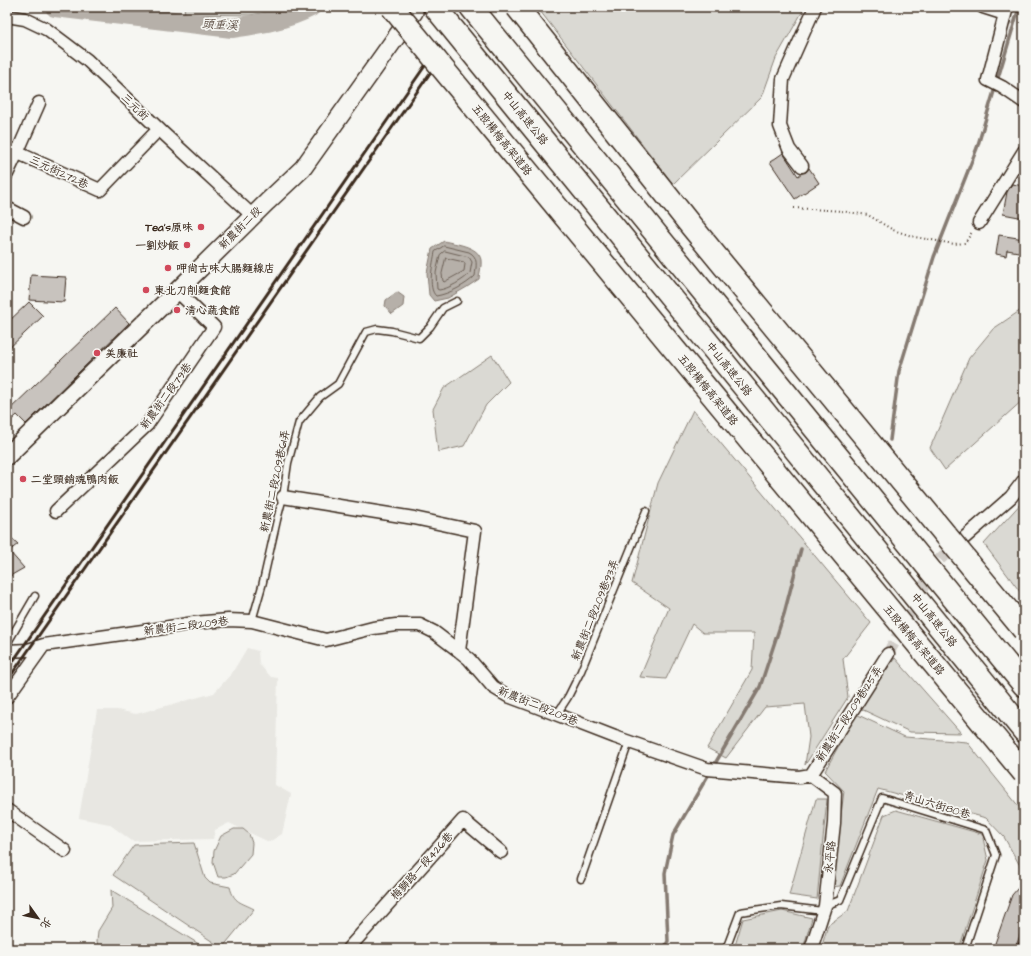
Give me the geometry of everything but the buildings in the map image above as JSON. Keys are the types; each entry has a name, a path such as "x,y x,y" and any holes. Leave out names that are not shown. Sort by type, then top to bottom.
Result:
{"highway":[{"name":"五股楊梅高架道路","path":"392,7 1024,773"},
{"path":"471,7 1024,685"},
{"path":"517,7 692,226 1024,630"},
{"name":"中山高速公路","path":"424,10 1024,731"}],"street":[{"path":"802,166 789,149 780,126 783,79 815,7"},
{"path":"983,7 1006,10 988,80 1024,102"},
{"name":"新農街二段","path":"7,456 303,168 424,10"},
{"name":"三元街","path":"7,16 25,20 46,29 86,60 252,216"},
{"path":"7,174 12,151 39,103"},
{"name":"三元街272巷","path":"12,151 100,190 159,129"},
{"path":"978,222 1024,151"},
{"path":"7,208 24,217"},
{"name":"新農街二段79巷","path":"56,511 147,425 214,327 177,291"},
{"path":"963,539 1011,497 1024,480"},
{"path":"284,497 414,518 475,531 460,651"},
{"name":"新農街二段209巷","path":"7,651 28,650 44,645 194,623 228,620 252,621 326,640 373,628 396,625 420,625 434,632 460,651 469,659 493,687 508,696 629,742 713,770 799,776 811,774"},
{"path":"7,697 44,645"},
{"name":"新農街二段209巷125弄","path":"811,774 888,654"},
{"name":"永平路","path":"811,774 835,793 834,823 824,909 811,949"},
{"path":"7,810 65,851"},
{"name":"梅獅路一段426巷","path":"348,949 463,820 501,852"}],"lane":[{"name":"新農街二段209巷61弄","path":"252,621 284,497 288,463 299,422 320,397 338,384 366,332 377,329 419,338 430,327 443,308 457,302"},
{"name":"新農街二段209巷93弄","path":"557,714 568,697 581,671 646,511"},
{"path":"7,644 34,596"},
{"path":"581,879 629,742"},
{"name":"青山六街80巷","path":"824,909 840,900 882,798 986,830 996,855 965,949"},
{"path":"726,949 740,912 781,906 824,909"}],"path":[{"path":"794,208 841,210 868,215 893,230 915,237 954,244 965,243 978,222"}],"shaded area":[{"path":"184,7 292,7 250,15 185,14"},
{"path":"537,7 805,7 776,58 762,97 673,184"},
{"path":"1024,308 1024,399 945,470 930,448 969,358 993,329"},
{"path":"492,355 509,382 486,405 464,446 438,452 433,409 444,388"},
{"path":"693,410 871,623 843,659 848,697 805,765 809,737 805,704 765,707 726,758 707,748 752,670 754,633 703,633 692,624 666,679 640,677 669,608 632,583 658,483"},
{"path":"1024,500 1024,597 984,544"},
{"path":"247,648 258,651 259,664 271,677 278,678 275,785 291,794 282,834 269,842 229,823 215,830 213,839 132,841 109,824 79,818 97,710 117,710 136,714 214,693 232,673"},
{"path":"895,658 961,733 910,732 859,708"},
{"path":"856,714 905,737 967,742 1024,813 1024,873 1004,837 986,818 878,789 840,886 832,887 844,791 825,771"},
{"path":"816,799 827,799 817,899 789,895"},
{"path":"896,810 982,834 988,860 959,949 821,949 828,925 848,911 884,815"},
{"path":"234,829 243,829 249,834 252,843 251,854 234,874 226,877 218,877 213,862 214,851 221,836"},
{"path":"194,843 205,878 210,883 230,887 236,899 254,909 222,948 113,875 134,845"},
{"path":"111,890 207,949 99,949 97,941 98,931 112,908"},
{"path":"782,911 812,918 803,949 734,949 743,919"}],"water":[{"path":"444,241 466,246 479,255 481,265 479,279 448,298 434,301 429,295 427,273 432,249"},
{"path":"397,292 404,297 403,306 392,314 385,306 386,300"}],"waterway":[{"name":"頭重溪","path":"55,7 232,28 282,18 311,7"},
{"path":"890,440 899,371 934,257 977,148 1018,11"},
{"path":"713,767 760,687 784,614 801,549"},
{"path":"664,949 668,941 665,873 673,835 710,772"}],"tunnel":[{"path":"888,654 923,587 940,559 958,543"}],"railway":[{"path":"7,670 438,47"},
{"path":"7,681 444,53"}],"place":[{"name":"Tea's原味","path":"201,227"},
{"name":"一劉炒飯","path":"187,245"},
{"name":"呷尚古味大腸麵線店","path":"168,268"},
{"name":"東北刀削麵食館","path":"146,290"},
{"name":"清心蔬食館","path":"177,310"},
{"name":"美廉社","path":"97,353"},
{"name":"二堂頭銷魂鴨肉飯","path":"23,479"}]}
